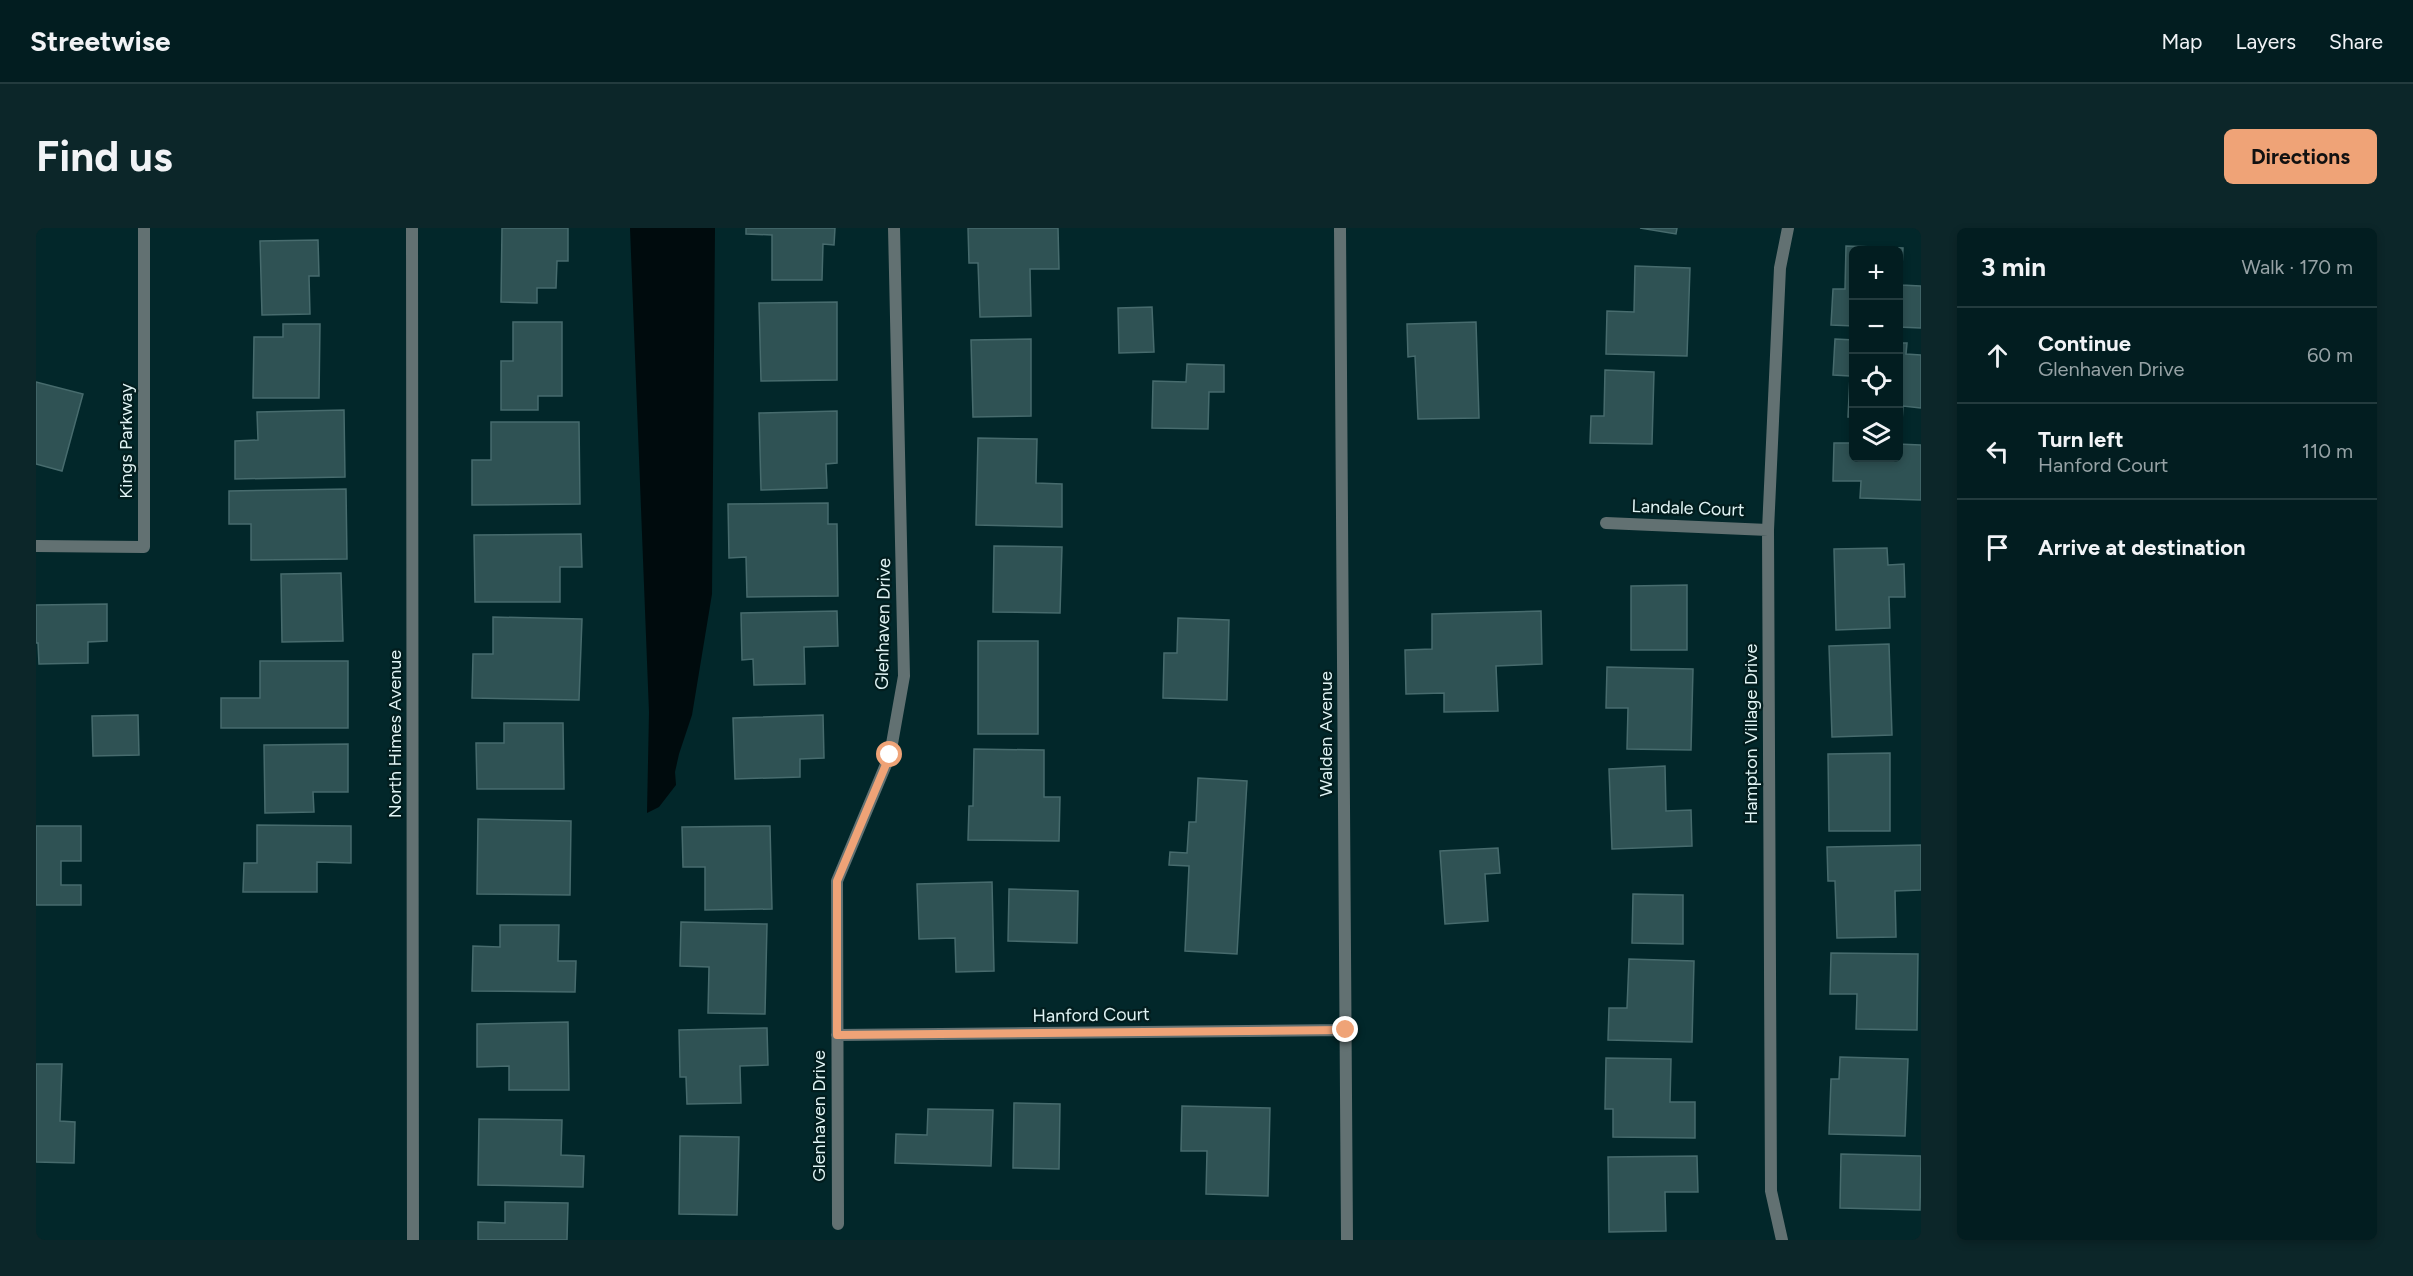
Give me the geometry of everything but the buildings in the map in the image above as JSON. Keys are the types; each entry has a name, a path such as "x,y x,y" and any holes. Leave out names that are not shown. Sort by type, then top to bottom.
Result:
{"street":[{"name":"Kings Parkway","path":"36,546 144,547 144,228"},
{"name":"North Himes Avenue","path":"412,228 413,1240"},
{"name":"Glenhaven Drive","path":"838,1224 837,881 890,755 904,676 894,228"},
{"name":"Walden Avenue","path":"1340,228 1347,1240"},
{"name":"Hampton Village Drive","path":"1782,1240 1771,1191 1768,530 1780,268 1788,228"},
{"name":"Landale Court","path":"1606,523 1768,530"},
{"name":"Hanford Court","path":"837,1035 1346,1030"}],"shaded area":[{"path":"630,228 715,228 712,594 692,715 675,772 676,785 659,807 647,813 649,712"}],"route":[{"path":"890,755 837,881 837,1035 1346,1030"}]}
